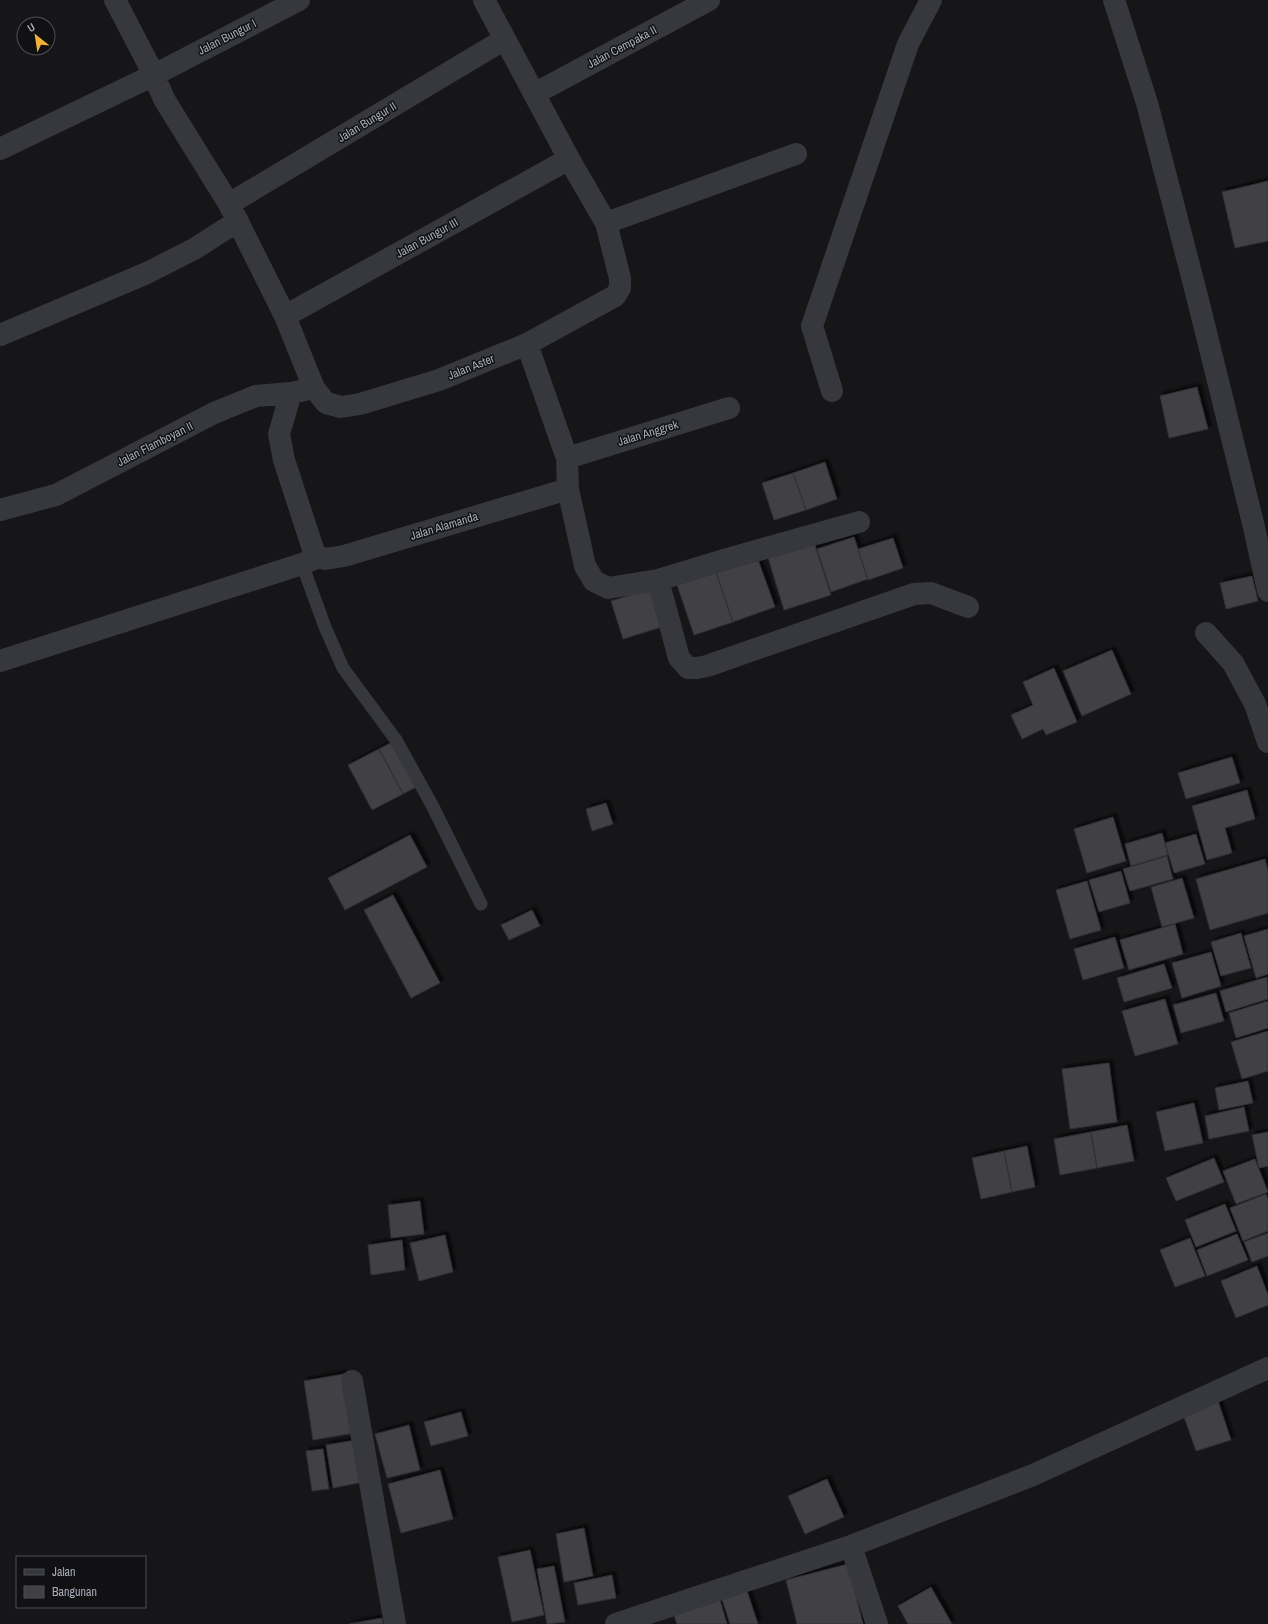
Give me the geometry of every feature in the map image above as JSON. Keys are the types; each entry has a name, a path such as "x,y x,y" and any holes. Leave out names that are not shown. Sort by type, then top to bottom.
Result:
{"street":[{"name":"Jalan Aster","path":"115,0 154,74 164,99 234,213 285,316 314,388 326,403 341,407 360,404 439,380 526,344 614,296 620,288 620,278 606,223"},
{"name":"Jalan Bungur I","path":"0,150 299,0"},
{"path":"484,0 569,159 606,223 796,154"},
{"name":"Jalan Cempaka II","path":"534,94 709,0"},
{"path":"832,391 812,326 908,44 931,0"},
{"path":"1114,0 1147,103 1198,300 1261,521 1268,591"},
{"name":"Jalan Bungur II","path":"0,335 147,273 194,249 234,213 505,40"},
{"name":"Jalan Bungur III","path":"285,316 569,159"},
{"path":"526,344 567,458 568,489 585,566 594,581 608,588 658,580 859,522"},
{"name":"Jalan Flamboyan II","path":"0,510 56,495 214,414 256,396 291,393 314,388"},
{"path":"291,393 279,434 284,460 314,552 310,561"},
{"name":"Jalan Anggrek","path":"567,458 728,408"},
{"name":"Jalan Alamanda","path":"0,661 310,561 344,556 568,489"},
{"path":"658,580 679,658 688,668 706,666 914,594 931,593 968,607"},
{"path":"1206,633 1233,663 1255,704 1268,742"},
{"path":"616,1624 851,1546 1033,1474 1268,1368"},
{"path":"352,1381 395,1624"},
{"path":"851,1546 877,1624"}],"lane":[{"path":"310,561 325,627 343,668 396,740 432,805 481,904"}],"building":[{"path":"1268,181 1268,241 1235,248 1222,192"},
{"path":"1197,387 1208,429 1169,438 1160,396"},
{"path":"825,462 837,499 806,510 793,473"},
{"path":"793,473 806,510 774,520 762,483"},
{"path":"812,536 831,595 784,610 766,551"},
{"path":"854,537 868,579 831,592 817,549"},
{"path":"893,538 903,568 868,580 858,549"},
{"path":"757,557 775,607 733,622 716,572"},
{"path":"716,572 733,622 694,635 677,585"},
{"path":"1252,576 1258,601 1226,609 1220,583"},
{"path":"650,589 662,627 623,639 611,601"},
{"path":"1112,650 1131,694 1082,716 1063,671"},
{"path":"1054,668 1077,722 1046,735 1043,729 1022,739 1011,715 1033,705 1023,682"},
{"path":"394,741 418,786 403,794 379,749"},
{"path":"379,749 403,794 372,810 348,765"},
{"path":"1232,757 1240,783 1186,799 1178,773"},
{"path":"1247,790 1255,819 1225,828 1232,853 1207,860 1192,806"},
{"path":"606,803 613,824 592,831 586,809"},
{"path":"1113,817 1126,861 1087,873 1074,829"},
{"path":"1162,833 1168,855 1131,866 1125,844"},
{"path":"1196,834 1205,864 1174,873 1165,843"},
{"path":"410,835 427,867 345,910 328,878"},
{"path":"1167,856 1173,879 1130,891 1123,869"},
{"path":"1265,859 1268,871 1268,913 1210,930 1196,879"},
{"path":"1121,871 1130,903 1099,912 1089,880"},
{"path":"1182,878 1194,918 1162,927 1151,887"},
{"path":"1087,881 1101,930 1070,939 1056,890"},
{"path":"393,895 440,983 411,998 364,910"},
{"path":"532,910 540,926 509,940 501,925"},
{"path":"1175,924 1183,954 1129,970 1120,940"},
{"path":"1268,929 1268,974 1256,978 1244,936"},
{"path":"1241,933 1251,968 1221,976 1211,942"},
{"path":"1115,937 1124,968 1083,980 1074,949"},
{"path":"1211,952 1221,986 1182,998 1172,963"},
{"path":"1164,964 1172,988 1124,1002 1117,978"},
{"path":"1267,977 1268,999 1226,1012 1220,991"},
{"path":"1216,993 1224,1021 1181,1033 1173,1005"},
{"path":"1165,999 1178,1044 1135,1056 1122,1011"},
{"path":"1268,1001 1268,1028 1236,1038 1229,1013"},
{"path":"1268,1031 1268,1071 1242,1079 1231,1042"},
{"path":"1109,1063 1117,1122 1070,1129 1062,1069"},
{"path":"1248,1081 1253,1103 1219,1110 1215,1088"},
{"path":"1194,1103 1203,1143 1165,1151 1156,1112"},
{"path":"1244,1107 1249,1131 1209,1139 1205,1116"},
{"path":"1127,1125 1134,1161 1097,1168 1091,1132"},
{"path":"1091,1132 1097,1168 1060,1175 1054,1139"},
{"path":"1268,1132 1268,1166 1259,1168 1252,1135"},
{"path":"1027,1146 1035,1187 1012,1192 1004,1151"},
{"path":"1004,1151 1012,1192 981,1199 972,1158"},
{"path":"1214,1158 1224,1182 1176,1201 1166,1178"},
{"path":"1255,1159 1268,1192 1236,1204 1223,1171"},
{"path":"1266,1194 1268,1200 1268,1231 1243,1241 1230,1208"},
{"path":"420,1201 424,1234 391,1238 388,1205"},
{"path":"1225,1204 1236,1231 1196,1247 1185,1220"},
{"path":"1268,1233 1268,1256 1252,1262 1244,1242"},
{"path":"1237,1234 1248,1260 1207,1276 1197,1250"},
{"path":"445,1235 453,1272 419,1281 410,1243"},
{"path":"1190,1238 1205,1276 1175,1287 1160,1250"},
{"path":"402,1240 405,1270 371,1275 368,1245"},
{"path":"1257,1266 1268,1295 1268,1305 1236,1318 1221,1281"},
{"path":"344,1374 354,1433 313,1440 304,1381"},
{"path":"1218,1401 1231,1440 1196,1451 1183,1414"},
{"path":"461,1412 468,1436 431,1446 424,1422"},
{"path":"409,1425 420,1470 387,1478 375,1434"},
{"path":"356,1440 363,1482 333,1488 326,1445"},
{"path":"323,1449 329,1489 312,1491 306,1451"},
{"path":"440,1470 453,1519 401,1533 388,1484"},
{"path":"827,1479 844,1517 805,1534 788,1496"},
{"path":"584,1528 593,1576 564,1582 556,1534"},
{"path":"530,1550 544,1615 512,1622 498,1557"},
{"path":"848,1564 863,1624 797,1624 786,1580"},
{"path":"554,1566 565,1622 547,1624 537,1569"},
{"path":"612,1575 616,1598 578,1605 574,1583"},
{"path":"931,1587 952,1624 908,1624 898,1606"},
{"path":"747,1591 758,1624 730,1624 722,1599"},
{"path":"720,1600 727,1624 677,1624 674,1615"},
{"path":"382,1618 383,1624 349,1624"}]}
